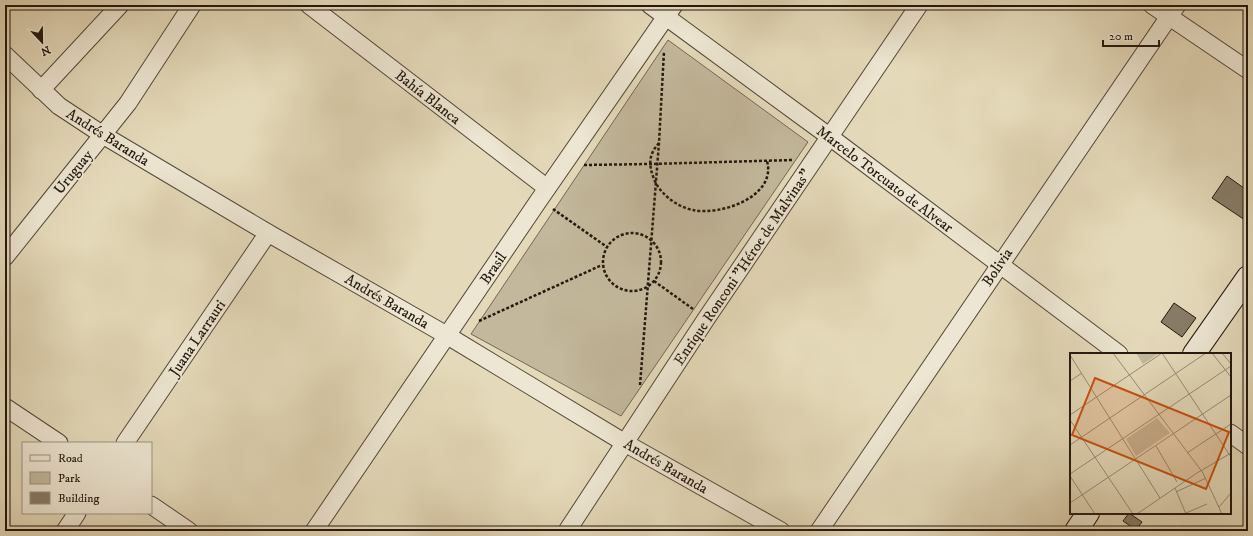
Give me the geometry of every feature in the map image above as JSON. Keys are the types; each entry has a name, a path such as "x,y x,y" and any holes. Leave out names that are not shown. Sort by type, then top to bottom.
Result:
{"main road":[{"path":"1195,353 1248,277"},
{"path":"1076,531 1087,514"}],"street":[{"path":"41,90 120,5"},
{"name":"Uruguay","path":"5,257 128,103 192,5"},
{"name":"Bahía Blanca","path":"309,5 543,194"},
{"name":"Marcelo Torcuato de Alvear","path":"650,5 670,11 830,137 1117,353"},
{"name":"Enrique Ronconi \"Héroe de Malvinas\"","path":"567,531 706,319 920,5"},
{"path":"1152,5 1173,11 1248,70"},
{"name":"Brasil","path":"314,531 448,336 543,194 670,11"},
{"name":"Bolivia","path":"820,531 999,265 1173,11"},
{"name":"Andrés Baranda","path":"5,55 59,106 103,135 268,233 448,336 625,443 781,531"},
{"name":"Juana Larrauri","path":"126,442 268,233"},
{"path":"5,406 58,442"},
{"path":"1231,434 1248,446"},
{"path":"152,506 189,531"},
{"path":"65,531 76,514"}],"path":[{"path":"642,416 639,398 658,164 664,48"},
{"path":"659,143 650,156 652,174 656,184 668,197 684,207 702,211 725,208 748,199 763,185 768,175 769,167 767,161"},
{"path":"563,165 789,160 811,163"},
{"path":"543,194 607,247"},
{"path":"631,233 641,234 652,241 660,254 661,264 659,273 648,287 638,292 628,292 618,289 610,283 605,275 602,265 603,255 613,239 631,233"},
{"path":"476,323 602,265"},
{"path":"654,281 706,319"}],"green space":[{"path":"668,40 808,142 621,416 471,334"}],"building":[{"path":"1227,176 1248,191 1248,209 1246,211 1248,212 1248,222 1212,198"},
{"path":"1174,303 1196,318 1182,337 1161,322"},
{"path":"1128,514 1130,514 1142,522 1136,530 1123,521"}]}
